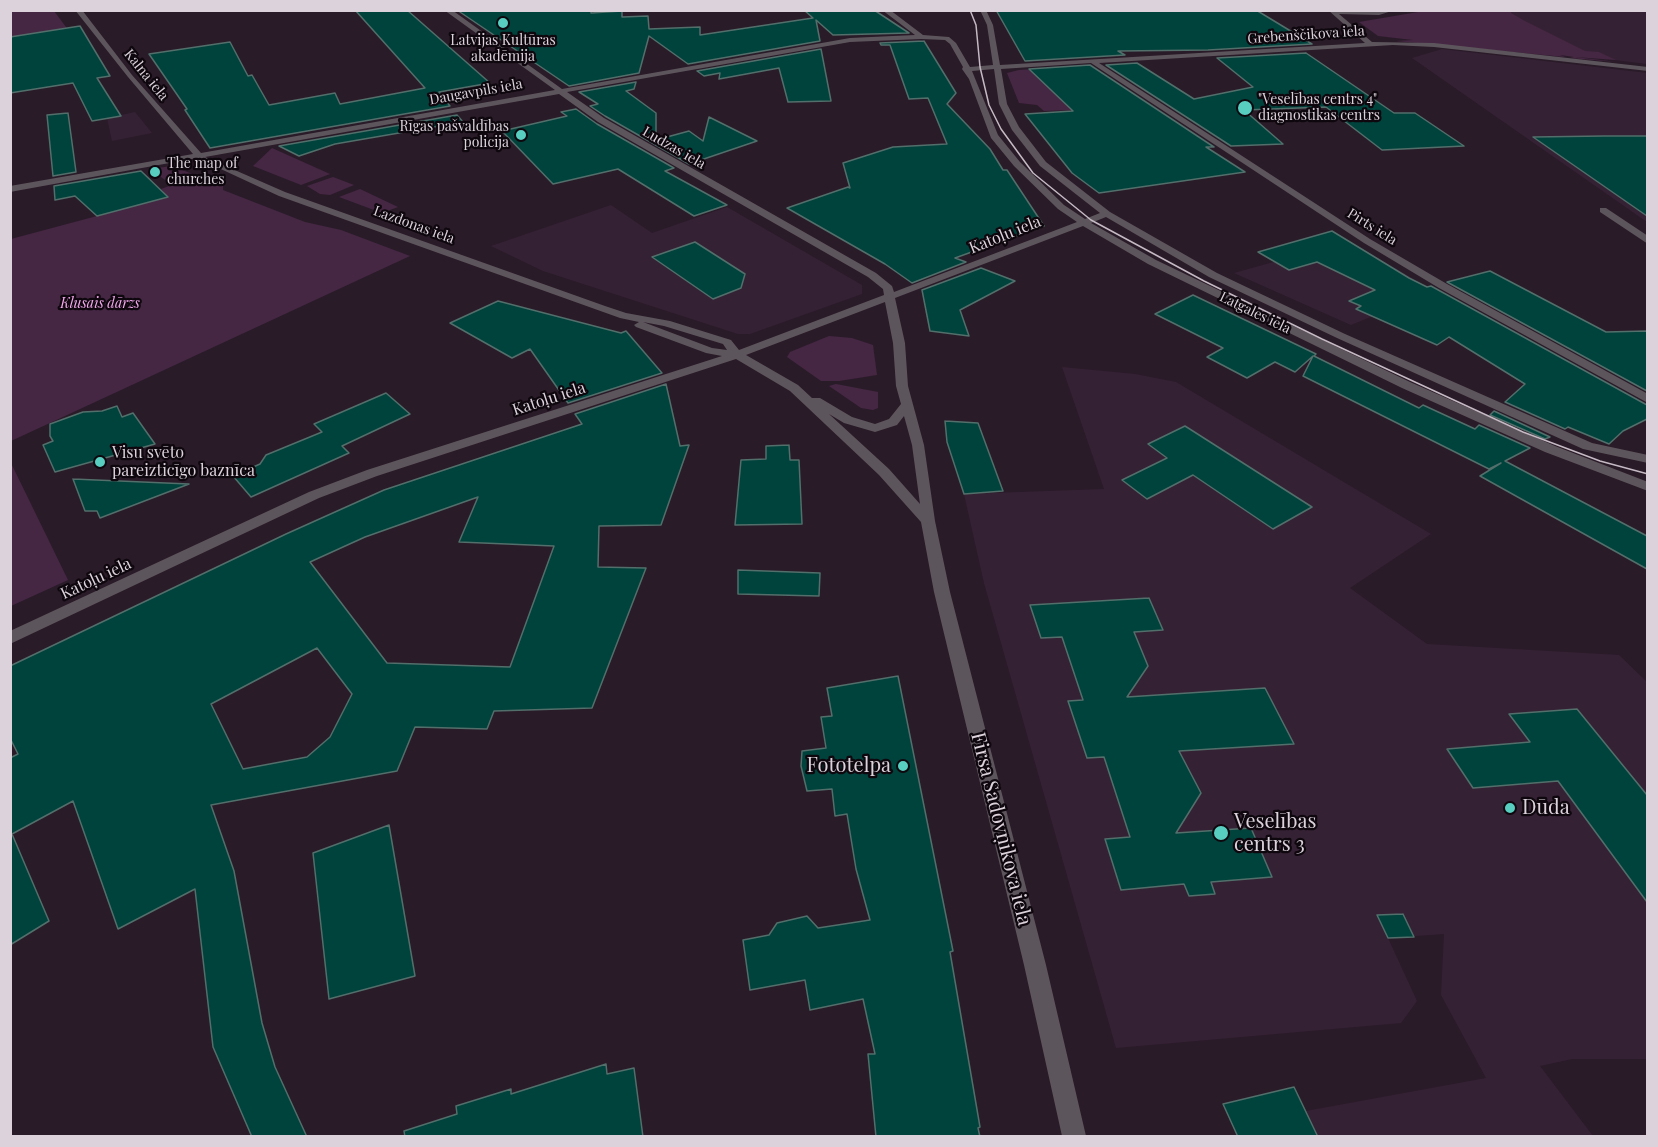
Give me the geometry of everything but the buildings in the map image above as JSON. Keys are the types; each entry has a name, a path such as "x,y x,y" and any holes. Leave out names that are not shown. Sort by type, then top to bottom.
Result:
{"street":[{"name":"Kalna iela","path":"78,10 196,155"},
{"name":"Ludzas iela","path":"447,10 559,91 638,143 872,274 885,283 892,297"},
{"path":"885,10 921,37"},
{"name":"Latgales iela","path":"983,10 990,25 1003,104 1015,128 1043,164 1107,214 1213,275 1341,336 1588,446 1647,459"},
{"path":"1332,11 1392,10"},
{"path":"1332,11 1369,43"},
{"name":"Daugavpils iela","path":"10,189 850,40 947,38"},
{"name":"Latgales iela","path":"947,38 955,46 965,69 973,79 994,136 1024,172 1061,207 1084,223 1160,266 1406,385 1550,449 1647,487"},
{"name":"Grebenščikova iela","path":"965,69 1369,43 1434,45 1647,69"},
{"name":"Pirts iela","path":"1093,62 1367,240 1443,286 1647,399"},
{"name":"Lazdonas iela","path":"196,155 282,194 624,316 632,322 710,351 737,355"},
{"path":"1603,210 1647,241"},
{"name":"Katoļu iela","path":"10,638 314,495 372,473 737,355 1107,214"},
{"name":"Firsa Sadovņikova iela","path":"892,297 906,405 912,416 918,445 928,521 945,603 1024,920 1074,1137"},
{"path":"737,355 848,420 875,428 893,422 906,405"},
{"path":"794,388 884,472 928,521"}],"shaded area":[{"path":"1505,11 1647,11 1647,64 1590,57"},
{"path":"1442,49 1647,73 1647,222 1412,58"},
{"path":"135,112 152,133 112,141 107,118"},
{"path":"611,205 652,233 727,207 862,285 862,294 750,334 738,334 543,271 491,246"},
{"path":"1349,241 1434,291 1351,325 1234,273"},
{"path":"1062,367 1135,374 1176,382 1431,534 1350,588 1427,644 1619,655 1647,682 1647,1059 1572,1059 1540,1066 1593,1136 1318,1136 1306,1111 1486,1078 1441,995 1444,934 1388,938 1417,1001 1401,1023 1116,1048 984,583 964,494 1104,489"}],"green space":[{"path":"11,11 54,11 69,31 11,40"},
{"path":"1424,11 1512,11 1511,13 1525,21 1585,51 1599,52 1616,60 1575,57 1617,62 1396,41 1413,40 1378,36 1359,22"},
{"path":"1080,66 1073,110 1044,111 1037,105 1019,103 1007,73 1019,70"},
{"path":"272,148 330,174 301,185 253,166"},
{"name":"Klusais dārzs","path":"172,166 223,186 223,190 305,222 341,230 410,256 11,441 11,239 168,197 161,189 172,185 150,169"},
{"path":"333,177 354,185 330,195 320,194 307,186"},
{"path":"360,189 398,207 382,213 339,197"},
{"path":"829,336 852,338 873,345 877,375 839,381 821,381 787,357 790,352"},
{"path":"836,384 878,392 878,408 873,410 861,408 829,386"},
{"path":"10,461 68,580 11,606 10,606"}],"tram line":[{"path":"970,10 976,25 980,67 989,105 1001,129 1033,173 1091,220 1204,281 1322,339 1523,432 1600,461 1648,474"}],"place":[{"name":"Latvijas Kultūras akadēmija","path":"503,23"},
{"name":"\"Veselības centrs 4\" diagnostikas centrs","path":"1245,108"},
{"name":"Rīgas pašvaldības policija","path":"521,135"},
{"name":"The map of churches","path":"155,172"},
{"name":"Visu svēto pareizticīgo baznīca","path":"100,462"},
{"name":"Fototelpa","path":"903,766"},
{"name":"Dūda","path":"1510,808"},
{"name":"Veselības centrs 3","path":"1221,833"}]}
